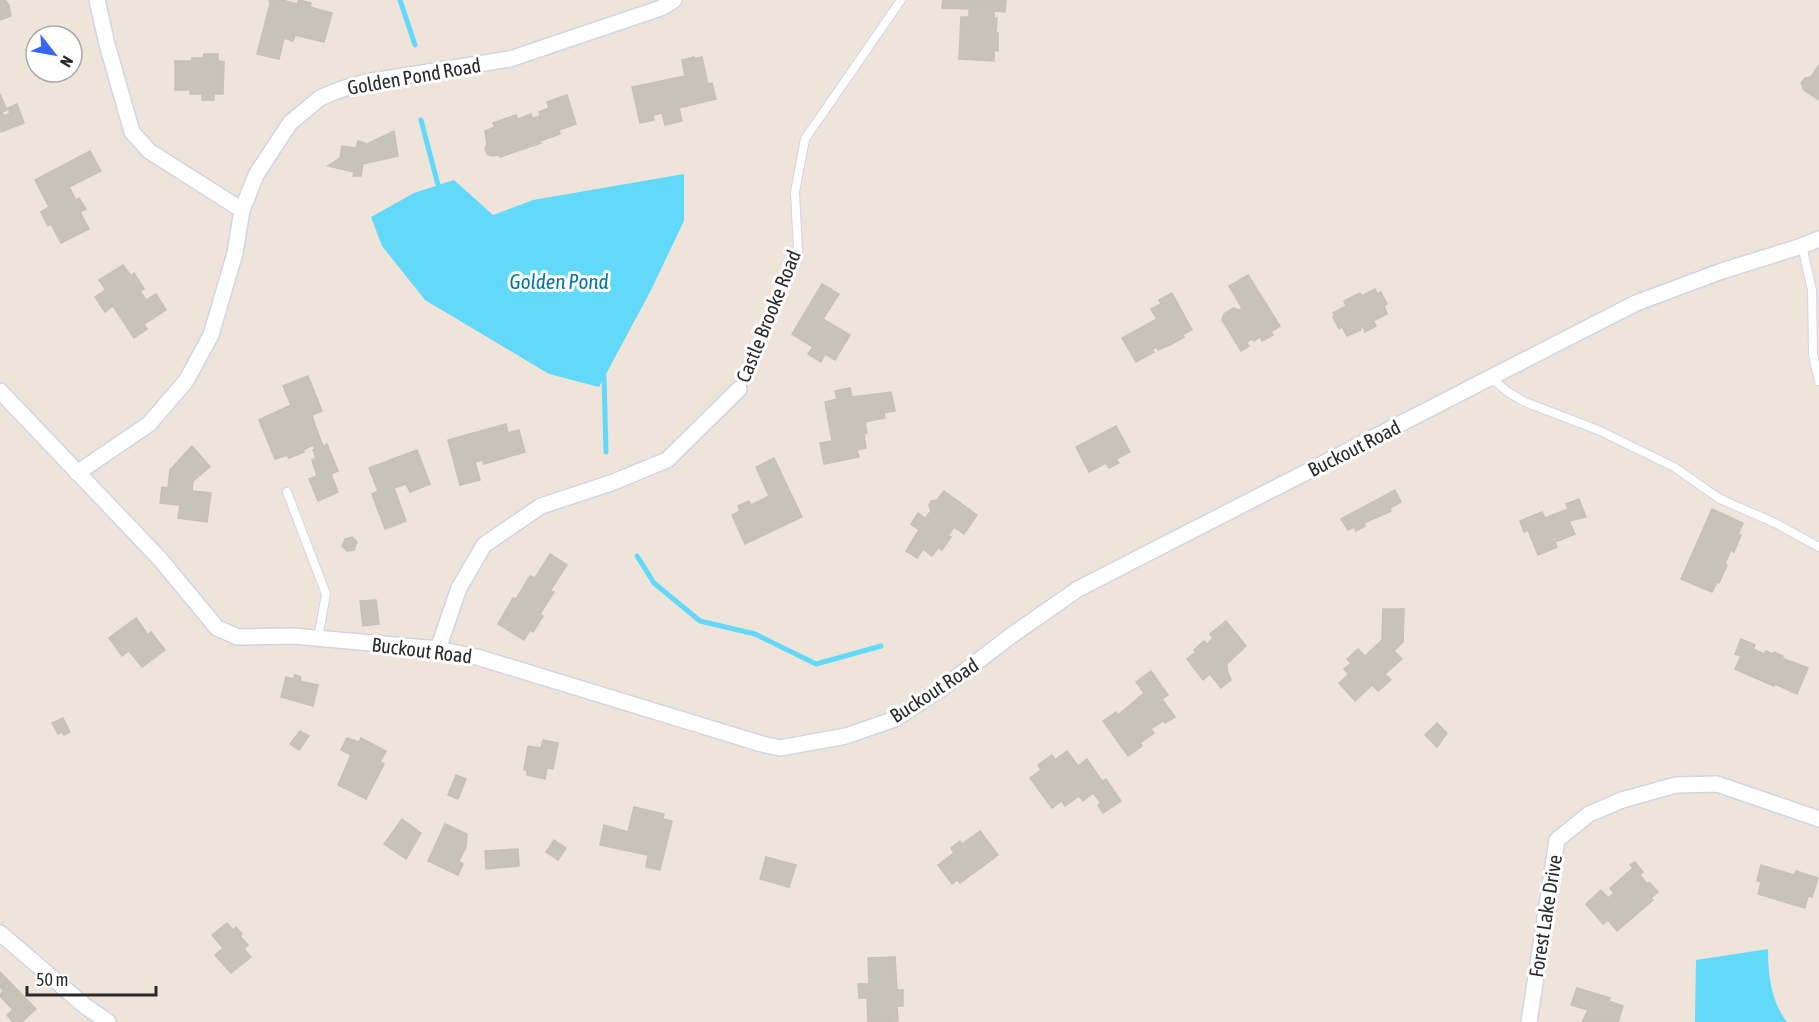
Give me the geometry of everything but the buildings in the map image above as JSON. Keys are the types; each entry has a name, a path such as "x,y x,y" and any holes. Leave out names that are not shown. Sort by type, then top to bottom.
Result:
{"street":[{"path":"97,0 132,132 149,151 243,210"},
{"name":"Golden Pond Road","path":"77,473 149,424 186,381 211,335 236,253 243,210 256,175 290,123 320,98 366,82 510,59 661,8 674,0"},
{"name":"Buckout Road","path":"0,391 160,559 217,628 238,637 318,638 438,649 477,657 780,748 846,736 895,719 945,687 1012,635 1078,589 1636,303 1722,271 1819,239"},
{"name":"Castle Brooke Road","path":"438,649 459,588 484,544 541,506 611,483 668,460 739,389"},
{"name":"Forest Lake Drive","path":"1529,1022 1557,840 1589,814 1622,800 1676,785 1717,784 1819,819"},
{"path":"0,933 85,1006 108,1022"}],"lane":[{"name":"Castle Brooke Road","path":"739,389 778,303 798,250 795,192 805,139 901,0"},
{"path":"1802,246 1812,290 1813,355 1819,381"},
{"path":"1491,378 1525,402 1598,430 1674,467 1720,499 1745,509 1819,547"},
{"path":"287,492 326,594 318,638"}],"water":[{"name":"Golden Pond","path":"684,174 684,221 650,292 599,387 549,374 425,300 382,246 371,217 414,193 454,180 493,215 533,200"},
{"path":"1768,949 1774,997 1787,1022 1695,1022 1696,960"}],"waterway":[{"path":"400,0 415,45"},
{"path":"421,120 438,185 443,190"},
{"path":"602,373 606,452"},
{"path":"637,556 654,583 700,621 755,634 816,664 881,646"}]}
